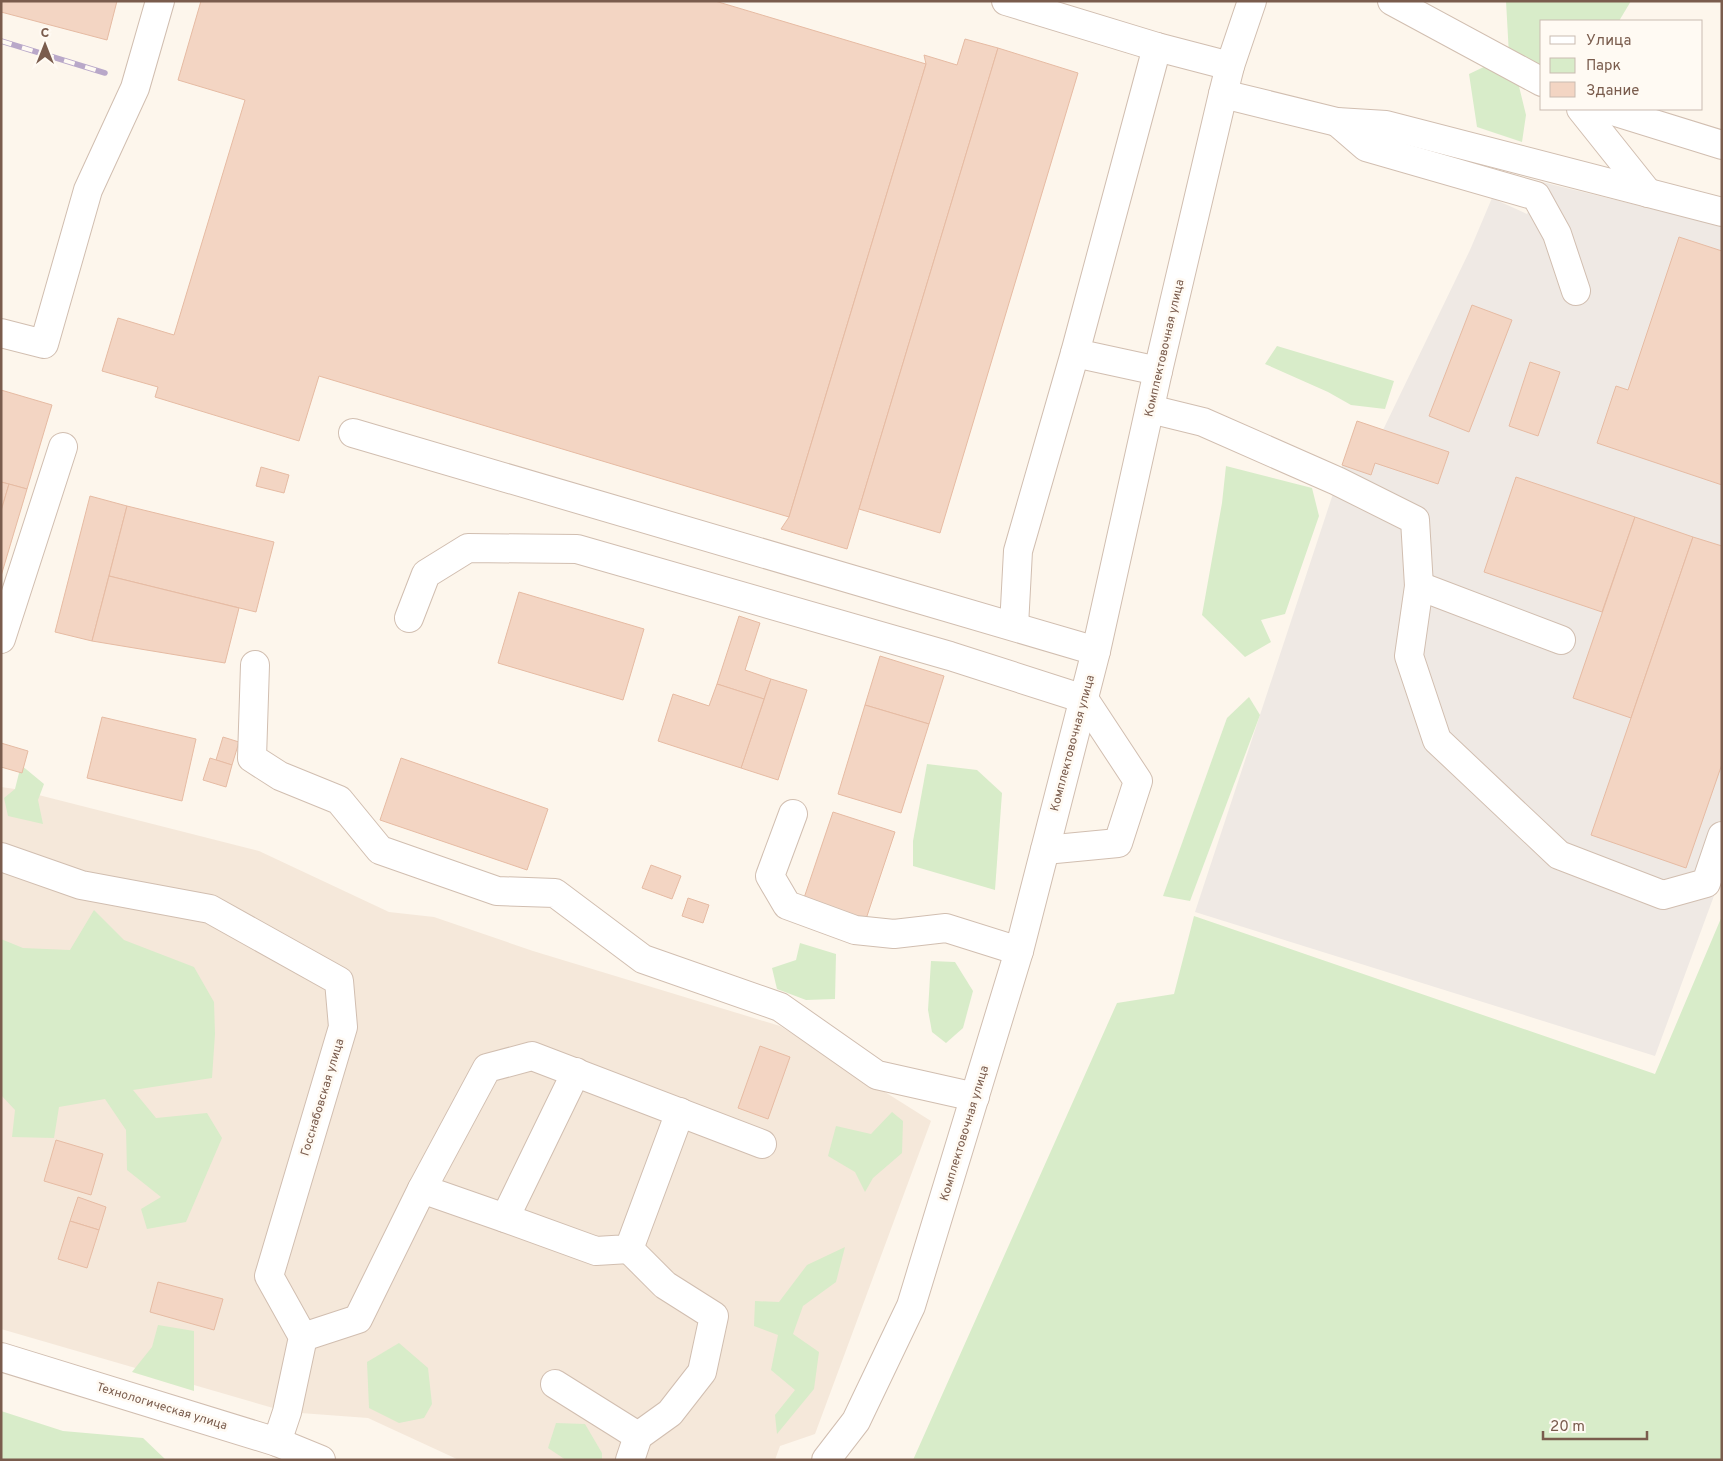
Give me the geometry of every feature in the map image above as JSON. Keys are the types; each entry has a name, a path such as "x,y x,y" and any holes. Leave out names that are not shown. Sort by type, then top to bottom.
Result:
{"street":[{"path":"1,333 44,344 88,190 135,88 160,1"},
{"path":"1006,1 1156,47 1230,66"},
{"name":"Комплектовочная улица","path":"826,1460 856,1421 911,1306 1019,951 1096,651 1158,371 1223,94 1230,66 1252,1"},
{"path":"1392,1 1540,81"},
{"path":"1014,626 1018,551 1076,353 1156,47"},
{"path":"1223,94 1337,122 1386,125 1722,212"},
{"path":"1582,110 1648,192"},
{"path":"1609,110 1722,145"},
{"path":"1337,122 1366,147 1536,196 1557,234 1576,291"},
{"path":"1076,353 1158,371"},
{"path":"1150,409 1203,422 1337,481 1415,520 1419,586 1409,656 1437,740 1559,855 1663,896 1706,883 1722,836"},
{"path":"353,433 1096,651"},
{"path":"1,639 63,446"},
{"path":"409,618 426,574 468,548 577,549 950,656 1084,699 1138,781 1118,843 1044,850"},
{"path":"1419,586 1561,640"},
{"path":"254,665 252,758 280,776 340,800 380,850 497,891 555,893 643,958 780,1006 876,1075 975,1097"},
{"path":"793,814 770,876 787,905 854,930 894,934 946,928 1019,951"},
{"name":"Госснабовская улица","path":"1,857 81,885 210,909 340,980 343,1027 269,1276 303,1338"},
{"path":"277,1442 287,1412 303,1338 358,1319 422,1189 487,1068 532,1056 762,1144"},
{"path":"505,1218 576,1072"},
{"path":"629,1249 680,1112"},
{"path":"422,1189 596,1251 629,1249 665,1285 714,1316 702,1372 670,1413 634,1448 554,1384"},
{"name":"Технологическая улица","path":"1,1357 277,1442 321,1460"}],"shaded area":[{"path":"1542,182 1722,226 1722,874 1655,1056 1195,912 1357,421 1383,430 1470,250 1492,198 1527,214"},
{"path":"1,787 259,851 389,912 434,917 533,951 780,1026 931,1121 815,1434 780,1446 775,1460 459,1460 368,1418 287,1412 1,1329"}],"green space":[{"path":"1506,1 1631,1 1620,20 1540,20 1540,76 1516,74 1526,115 1522,142 1477,127 1469,74 1509,55"},
{"path":"1277,346 1394,381 1385,409 1351,405 1328,392 1265,364"},
{"path":"1226,466 1312,488 1319,516 1285,614 1261,620 1271,642 1245,657 1202,615 1222,503"},
{"path":"1249,697 1260,715 1190,901 1163,896 1227,718"},
{"path":"927,764 977,770 1002,793 995,890 913,866 913,841"},
{"path":"21,765 44,784 38,800 43,824 8,816 4,798 15,789"},
{"path":"94,910 124,940 194,967 214,1002 215,1034 212,1078 133,1090 156,1118 207,1113 222,1138 186,1222 147,1229 141,1209 161,1197 127,1170 126,1130 105,1099 59,1107 54,1138 12,1137 15,1110 1,1095 1,939 23,948 70,950"},
{"path":"1194,916 1655,1074 1722,916 1722,1460 913,1460 1117,1003 1174,994"},
{"path":"800,943 836,954 835,999 806,1000 777,989 772,968 796,960"},
{"path":"931,961 955,962 973,991 963,1028 946,1043 932,1032 928,1010"},
{"path":"892,1112 903,1121 902,1153 873,1178 865,1192 855,1172 828,1156 836,1126 871,1134"},
{"path":"845,1247 836,1282 803,1306 793,1334 819,1352 814,1389 777,1434 775,1415 795,1390 771,1370 778,1335 754,1326 755,1301 779,1302 807,1265"},
{"path":"158,1325 194,1331 194,1391 132,1372 152,1347"},
{"path":"399,1343 428,1368 432,1404 424,1418 399,1423 369,1408 367,1362"},
{"path":"1,1411 63,1431 143,1438 166,1460 1,1460"},
{"path":"556,1423 585,1424 602,1453 602,1460 566,1460 548,1448"}],"building":[{"path":"1,1 117,1 107,40 1,12"},
{"path":"201,1 715,1 926,64 789,517 319,376 299,441 155,397 158,387 102,371 118,318 174,335 245,100 178,80"},
{"path":"965,39 998,48 847,549 781,529 789,517 926,64 924,55 957,65"},
{"path":"998,48 1078,73 940,533 859,509"},
{"path":"1679,237 1722,251 1722,485 1597,443 1616,386 1628,390"},
{"path":"1472,305 1512,320 1469,432 1429,416"},
{"path":"1530,362 1560,372 1538,436 1509,426"},
{"path":"1,390 52,405 27,489 1,482"},
{"path":"1357,421 1449,452 1438,484 1375,463 1371,475 1342,465"},
{"path":"261,467 289,475 284,493 256,486"},
{"path":"1516,477 1635,517 1602,612 1484,572"},
{"path":"1,482 9,484 1,511"},
{"path":"9,484 27,489 1,576 1,511"},
{"path":"90,496 127,506 92,641 55,632"},
{"path":"127,506 274,542 256,612 109,576"},
{"path":"1635,517 1693,537 1631,718 1573,698"},
{"path":"1693,537 1722,546 1722,764 1686,868 1591,835"},
{"path":"109,576 239,608 225,663 92,641"},
{"path":"519,592 644,629 623,700 498,663"},
{"path":"739,616 760,623 745,670 771,679 764,699 717,684"},
{"path":"880,656 944,676 929,724 865,705"},
{"path":"771,679 807,690 778,780 741,768"},
{"path":"717,684 764,699 741,768 658,741 673,694 709,706"},
{"path":"865,705 929,724 901,813 838,794"},
{"path":"102,717 196,739 182,801 87,778"},
{"path":"223,737 239,742 232,765 216,760"},
{"path":"1,743 28,751 22,773 1,767"},
{"path":"210,758 232,765 226,787 203,780"},
{"path":"401,758 548,809 527,870 380,820"},
{"path":"833,812 895,832 866,919 804,898"},
{"path":"651,865 681,876 672,899 642,888"},
{"path":"688,898 709,905 703,923 682,916"},
{"path":"760,1046 790,1057 768,1119 738,1108"},
{"path":"56,1140 103,1154 91,1195 44,1181"},
{"path":"78,1197 106,1207 99,1230 70,1221"},
{"path":"70,1221 99,1230 87,1268 58,1259"},
{"path":"158,1282 223,1299 214,1330 150,1312"}],"railway":[{"path":"1,41 105,73"}]}
